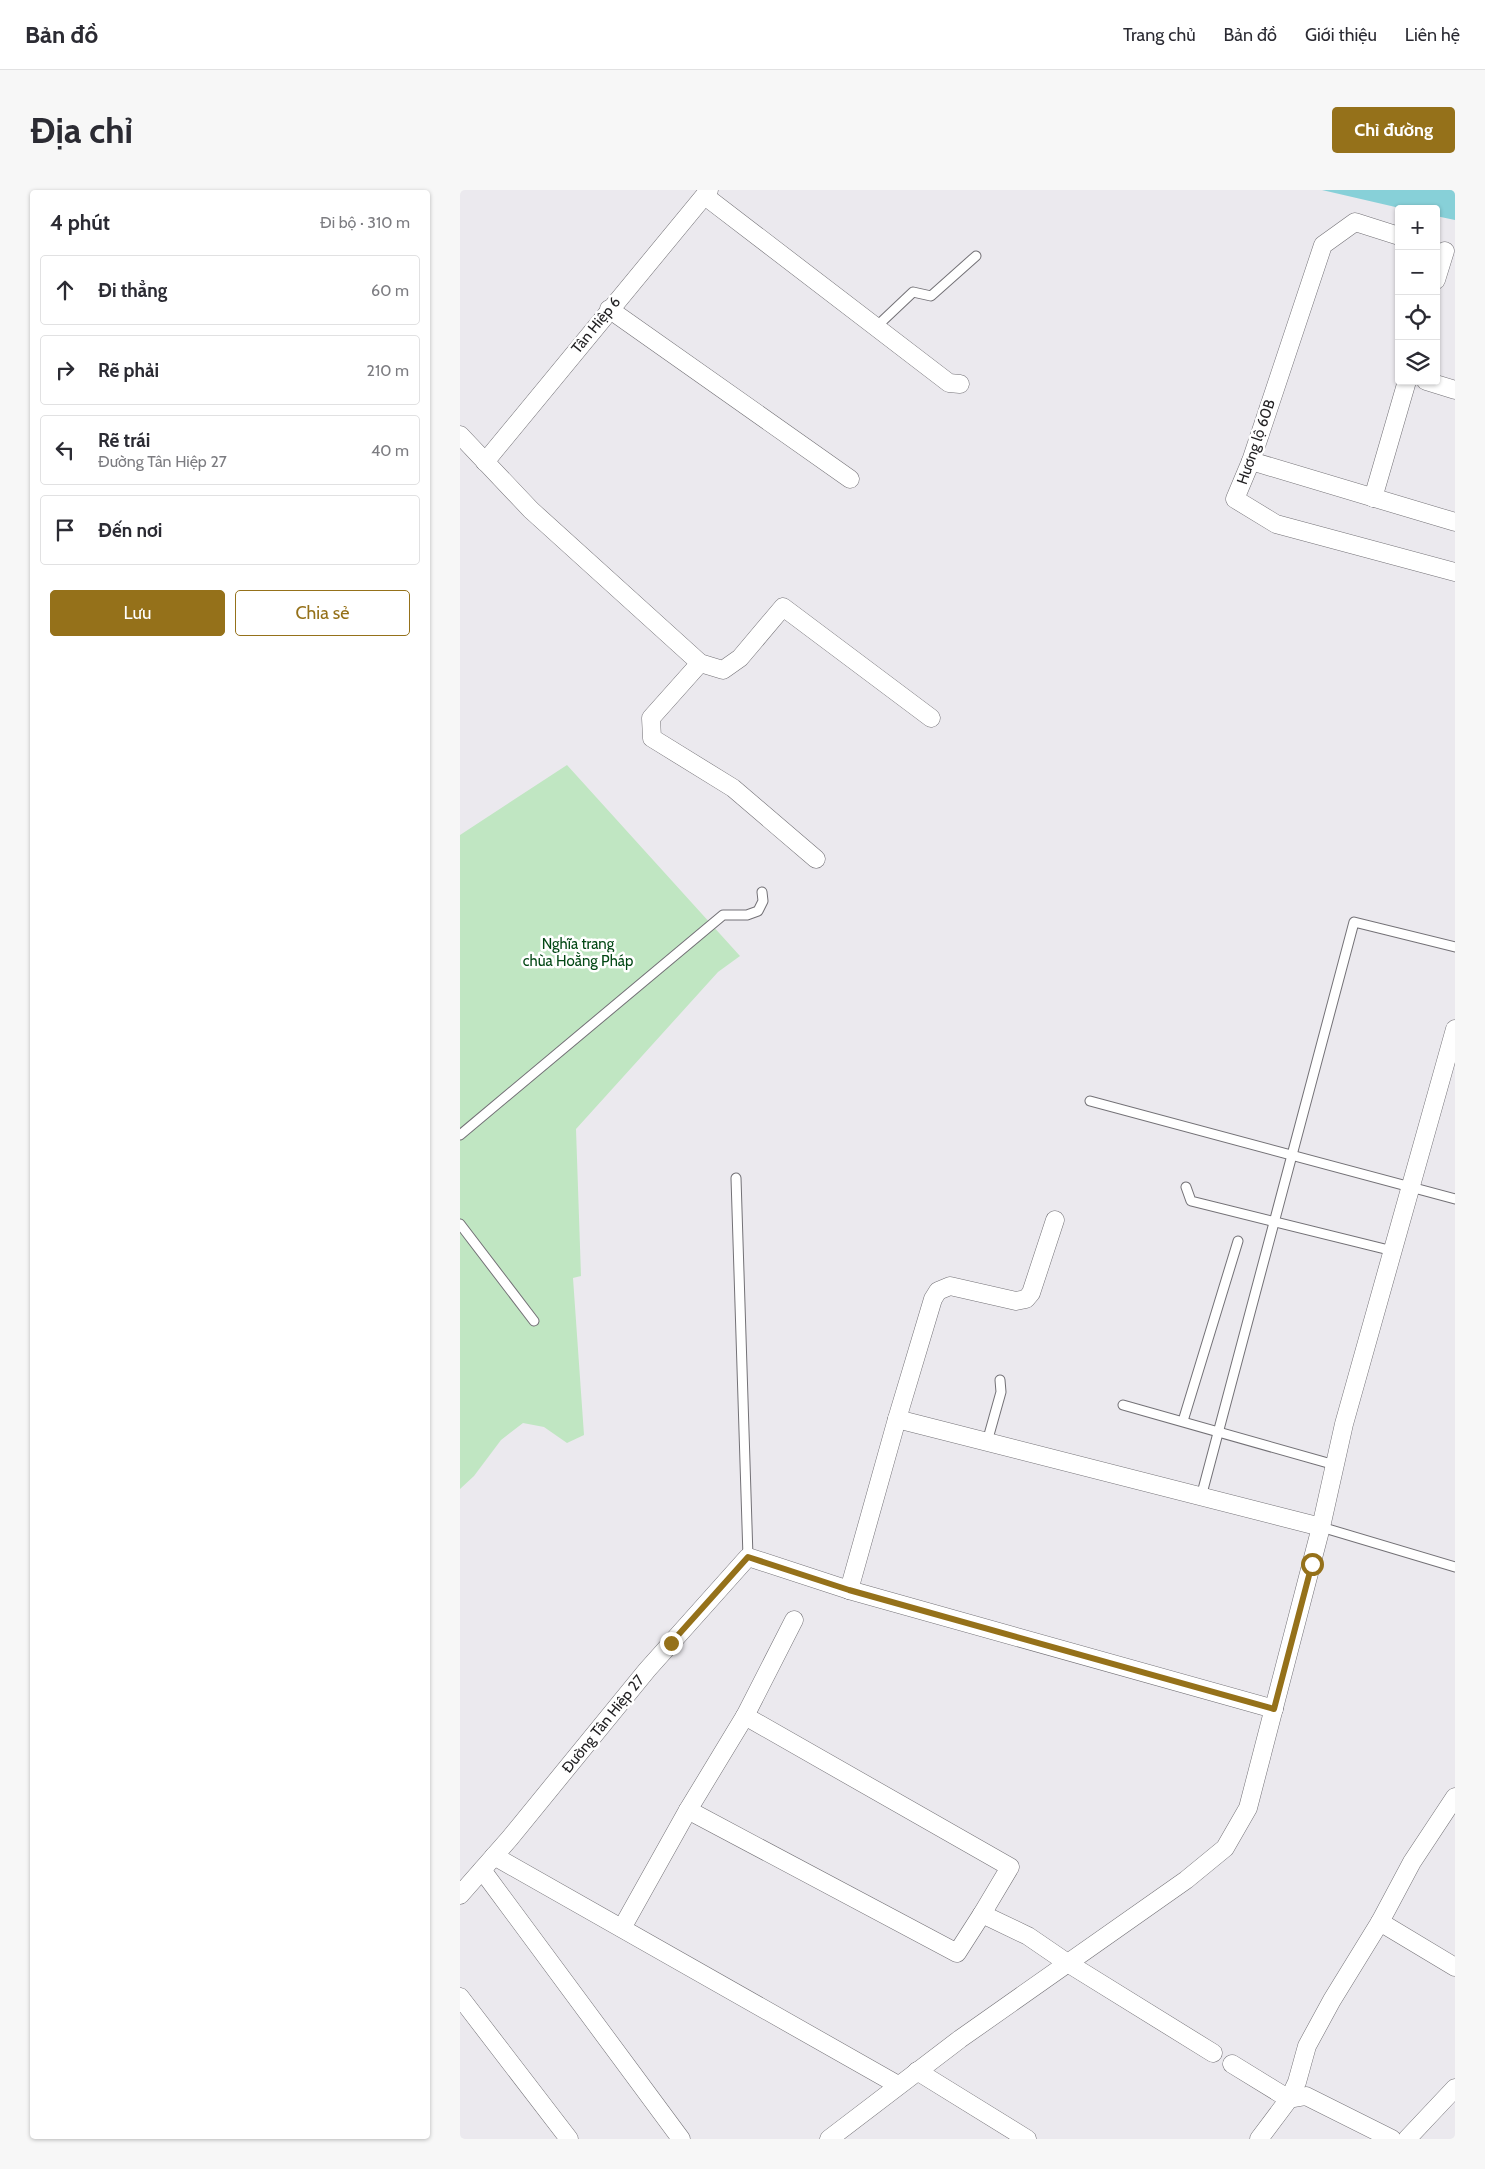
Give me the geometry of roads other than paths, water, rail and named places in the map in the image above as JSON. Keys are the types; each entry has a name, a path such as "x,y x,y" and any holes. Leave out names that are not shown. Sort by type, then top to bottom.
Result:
{"street":[{"name":"Tân Hiệp 6","path":"485,462 609,309 707,193"},
{"path":"707,193 949,383 960,384"},
{"name":"Hương lộ 60B","path":"1395,235 1355,222 1323,245 1250,461 1235,499 1276,524 1455,572"},
{"path":"1440,267 1445,251"},
{"path":"609,309 850,479"},
{"path":"1373,498 1406,385"},
{"path":"1439,385 1455,390"},
{"path":"460,435 531,510 700,663 723,670 740,658 783,607 932,718"},
{"path":"1250,461 1455,522"},
{"path":"700,663 651,718 652,738 733,788 816,858"},
{"path":"829,2139 898,2085 1066,1962 1186,1880 1225,1848 1248,1808 1321,1527 1335,1465 1455,1029"},
{"path":"849,1590 933,1299 938,1291 950,1286 1016,1301 1026,1299 1031,1293 1055,1220"},
{"path":"897,1419 1321,1527"},
{"path":"748,1557 849,1590 1274,1709"},
{"name":"Đường Tân Hiệp 27","path":"460,1895 647,1670 748,1557"},
{"path":"622,1928 688,1810 745,1716 794,1620"},
{"path":"688,1810 957,1953 982,1914 1010,1866 745,1716"},
{"path":"1259,2139 1289,2099 1297,2082 1307,2046 1332,2000 1380,1922 1412,1862 1455,1797"},
{"path":"488,1863 622,1928 898,2085"},
{"path":"488,1863 681,2139"},
{"path":"982,1914 1028,1936 1066,1962 1213,2053"},
{"path":"1380,1922 1455,1967"},
{"path":"460,1997 569,2139"},
{"path":"1232,2064 1289,2099 1306,2096 1392,2139"},
{"path":"917,2071 1027,2139"},
{"path":"1407,2139 1455,2088"}],"lane":[{"path":"876,327 913,292 931,296 976,256"},
{"path":"460,1135 723,915 747,915 758,911 762,901 762,892"},
{"path":"1201,1497 1354,922 1455,947"},
{"path":"1090,1101 1455,1199"},
{"path":"736,1178 748,1557"},
{"path":"1186,1187 1191,1201 1393,1251"},
{"path":"460,1224 534,1321"},
{"path":"1183,1421 1238,1241"},
{"path":"987,1442 1001,1392 1000,1380"},
{"path":"1124,1405 1335,1465"},
{"path":"1321,1527 1455,1567"}],"water":[{"path":"1322,190 1455,190 1455,220 1440,217 1440,205 1395,205 1395,207"}],"park label":[{"name":"Nghĩa trang chùa Hoằng Pháp","path":"578,952"}]}
